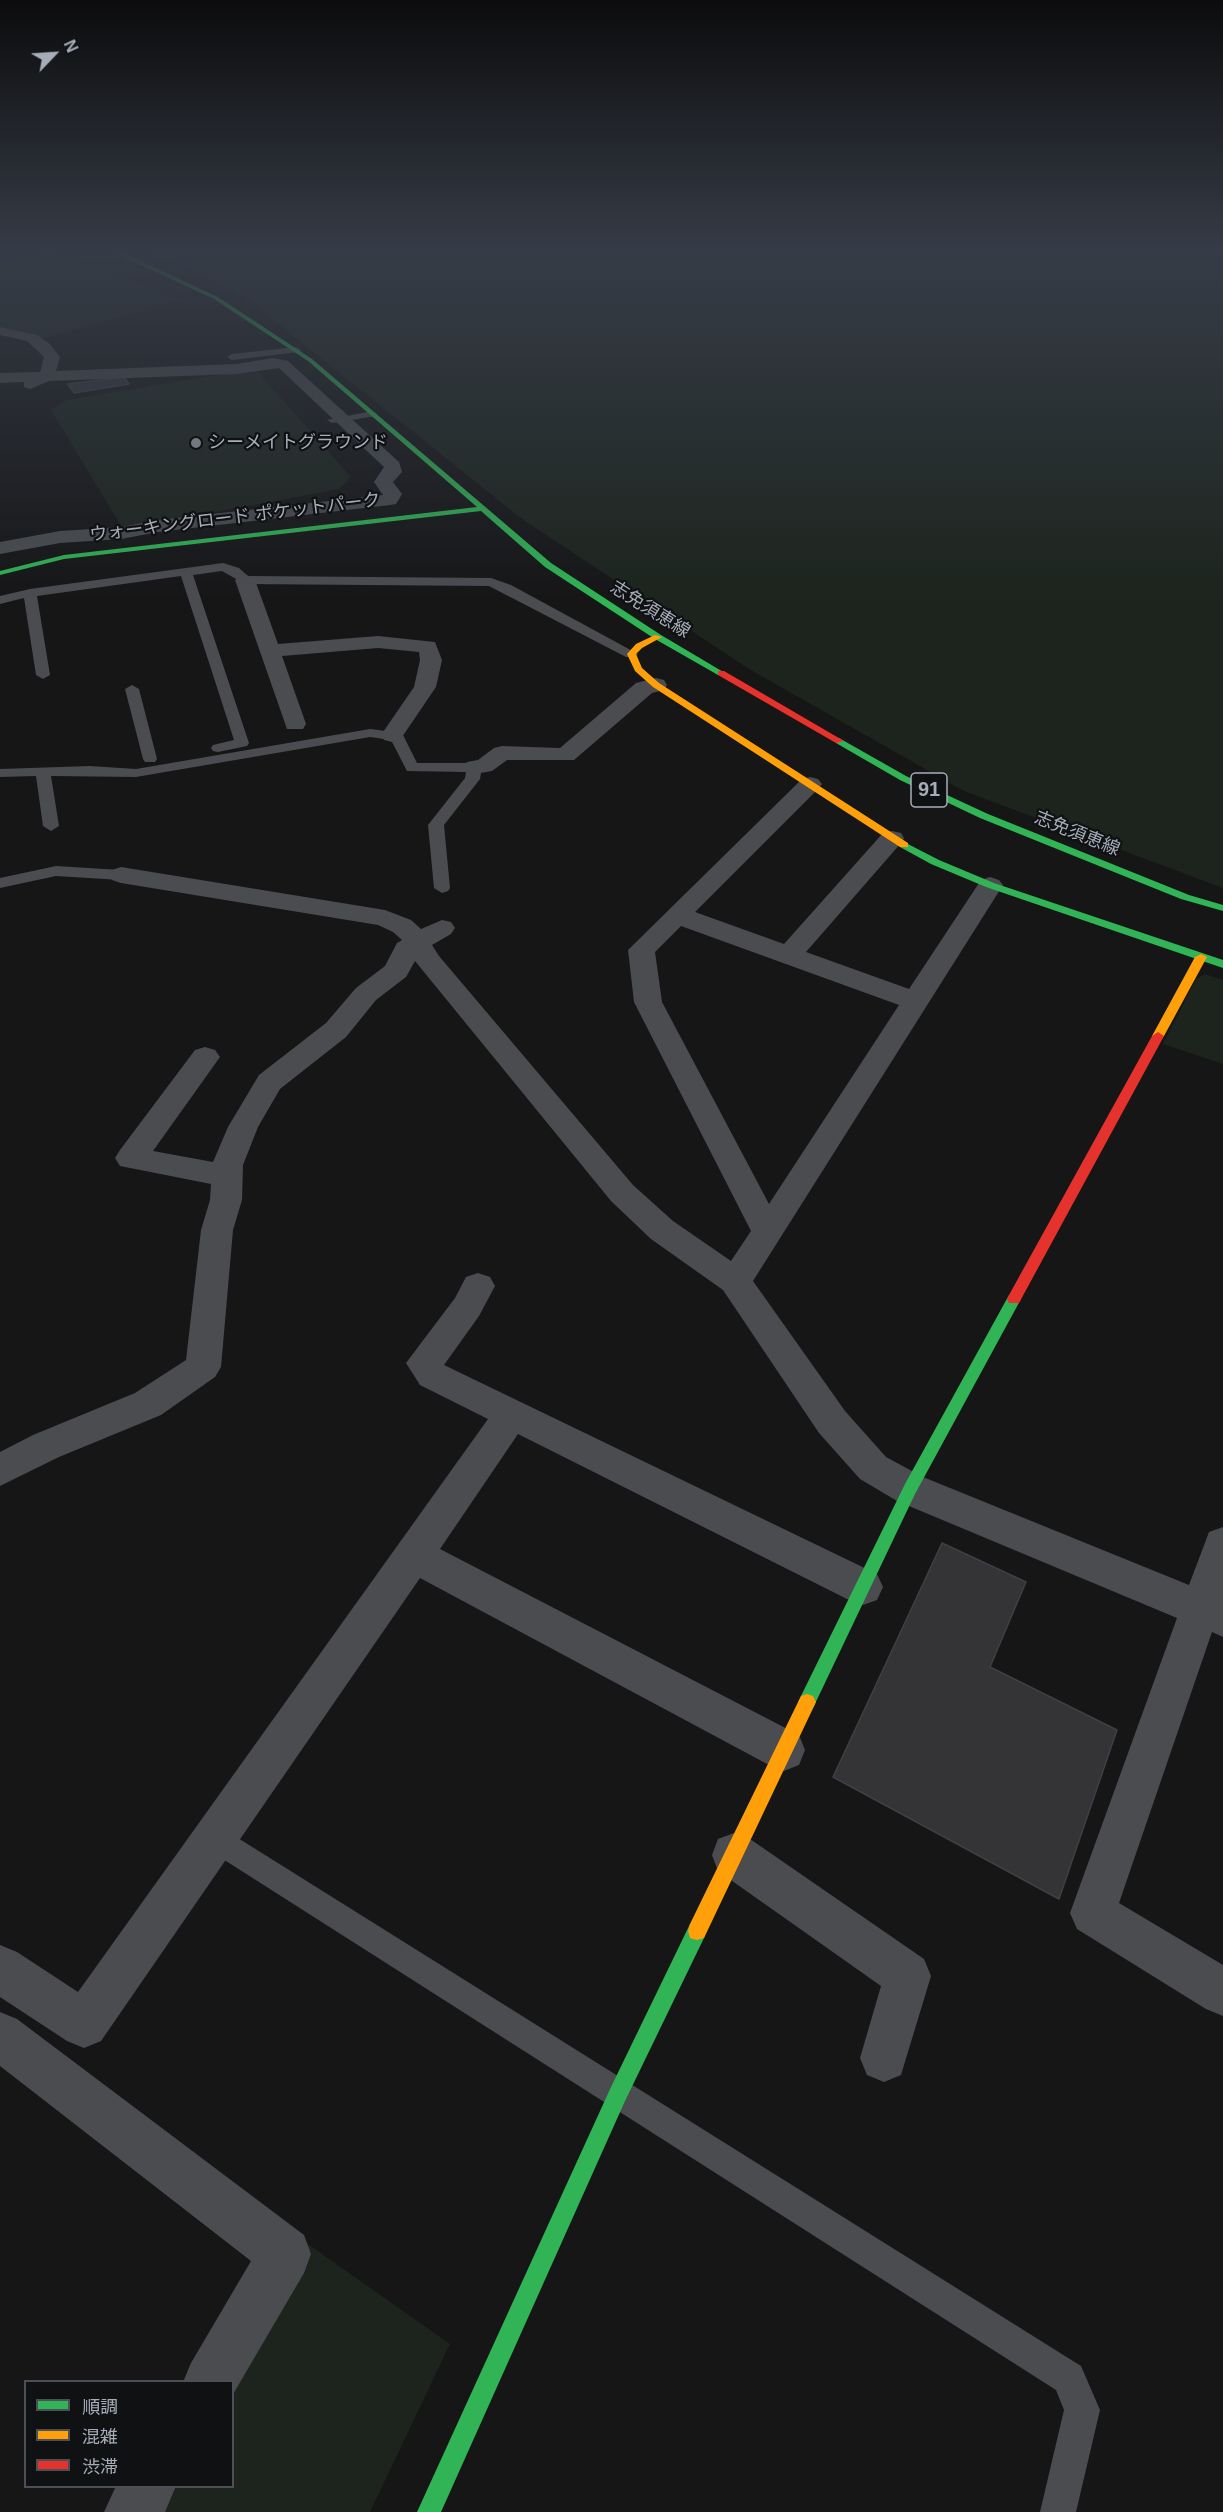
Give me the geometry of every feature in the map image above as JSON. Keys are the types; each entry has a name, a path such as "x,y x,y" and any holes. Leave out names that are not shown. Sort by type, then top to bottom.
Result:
{"street":[{"path":"0,394 37,382 47,376 49,368"},
{"name":"ウォーキングロード ポケットパーク","path":"0,378 241,368"},
{"name":"ウォーキングロード ポケットパーク","path":"0,548 60,537 121,533 158,526 390,500 393,494 382,482 393,472 393,466 289,368"},
{"name":"志免須恵線","path":"318,368 548,565 658,637 903,778 984,816 1185,897 1223,908"},
{"path":"96,391 139,384 132,373"},
{"path":"0,573 64,557 482,509"},
{"path":"244,580 295,724"},
{"path":"658,637 639,646 631,654 638,669 656,685 892,838 935,862 990,885 1223,964"},
{"path":"270,651 378,642 428,646 431,660 425,687 392,735"},
{"path":"475,766 484,766 502,753 566,755 644,688 656,685"},
{"path":"768,1232 648,1002 641,950 810,784"},
{"path":"789,955 892,838"},
{"path":"121,875 385,918 429,935"},
{"path":"735,1281 990,885"},
{"path":"677,915 916,1001"},
{"path":"0,1470 46,1446 148,1404 203,1367 217,1230 226,1200 227,1165 243,1127 269,1082 293,1061 336,1030 366,993 396,971 407,949 429,935"},
{"path":"429,935 428,961 622,1193 662,1230 735,1281 832,1422 873,1468 910,1489 1211,1612"},
{"path":"429,2512 618,2094 910,1489 1201,957"},
{"path":"205,1058 131,1158 226,1176"},
{"path":"478,1286 467,1306 424,1363 432,1375 863,1587"},
{"path":"0,1969 84,2024 512,1414"},
{"path":"1223,1544 1211,1612 1093,1913 1223,1992"},
{"path":"414,1554 784,1750"},
{"path":"734,1854 907,1976 884,2058"},
{"path":"0,2036 285,2254 211,2380"},
{"path":"133,2512 147,2488"}],"lane":[{"path":"333,420 372,414"},
{"path":"0,600 30,593 223,567 234,571 244,580 491,582 507,588 631,654"},
{"path":"120,772 129,765 150,759 242,743 185,571"},
{"path":"30,593 43,675"},
{"path":"132,689 150,759"},
{"path":"0,773 43,771 136,773 370,733 398,736 412,768 475,766 472,779 436,825 442,888"},
{"path":"43,771 51,826"},
{"path":"0,882 56,871 121,875"},
{"path":"214,1837 1069,2378 1082,2410 1058,2512"}],"shaded area":[{"path":"334,368 1223,368 1223,888 964,791 749,669 522,519"},
{"name":"シーメイトグラウンド","path":"255,369 351,477 340,489 123,529 51,410 67,400"},
{"path":"1205,974 1223,980 1223,1064 1163,1044 1196,979"},
{"path":"305,2242 450,2344 370,2512 157,2512 170,2488 234,2488 233,2380"}],"building":[{"path":"124,377 129,384 74,393 68,384"},
{"path":"942,1543 1026,1582 990,1667 1117,1730 1059,1899 833,1777"}],"traffic: fast":[{"path":"320,368 548,565 658,637 721,673"},
{"path":"0,573 64,557 482,509"},
{"path":"839,741 903,778 984,816 1185,897 1223,908"},
{"path":"904,845 935,862 990,885 1223,964"},
{"path":"807,1702 910,1489 1014,1299"},
{"path":"429,2512 618,2094 697,1931"}],"traffic: slow":[{"path":"658,637 639,646 631,654 638,669 656,685 904,845"},
{"path":"1158,1036 1201,957"},
{"path":"697,1931 807,1702"}],"traffic: jam":[{"path":"721,673 839,741"},
{"path":"1014,1299 1158,1036"}],"place":[{"name":"シーメイトグラウンド","path":"196,443"}]}
